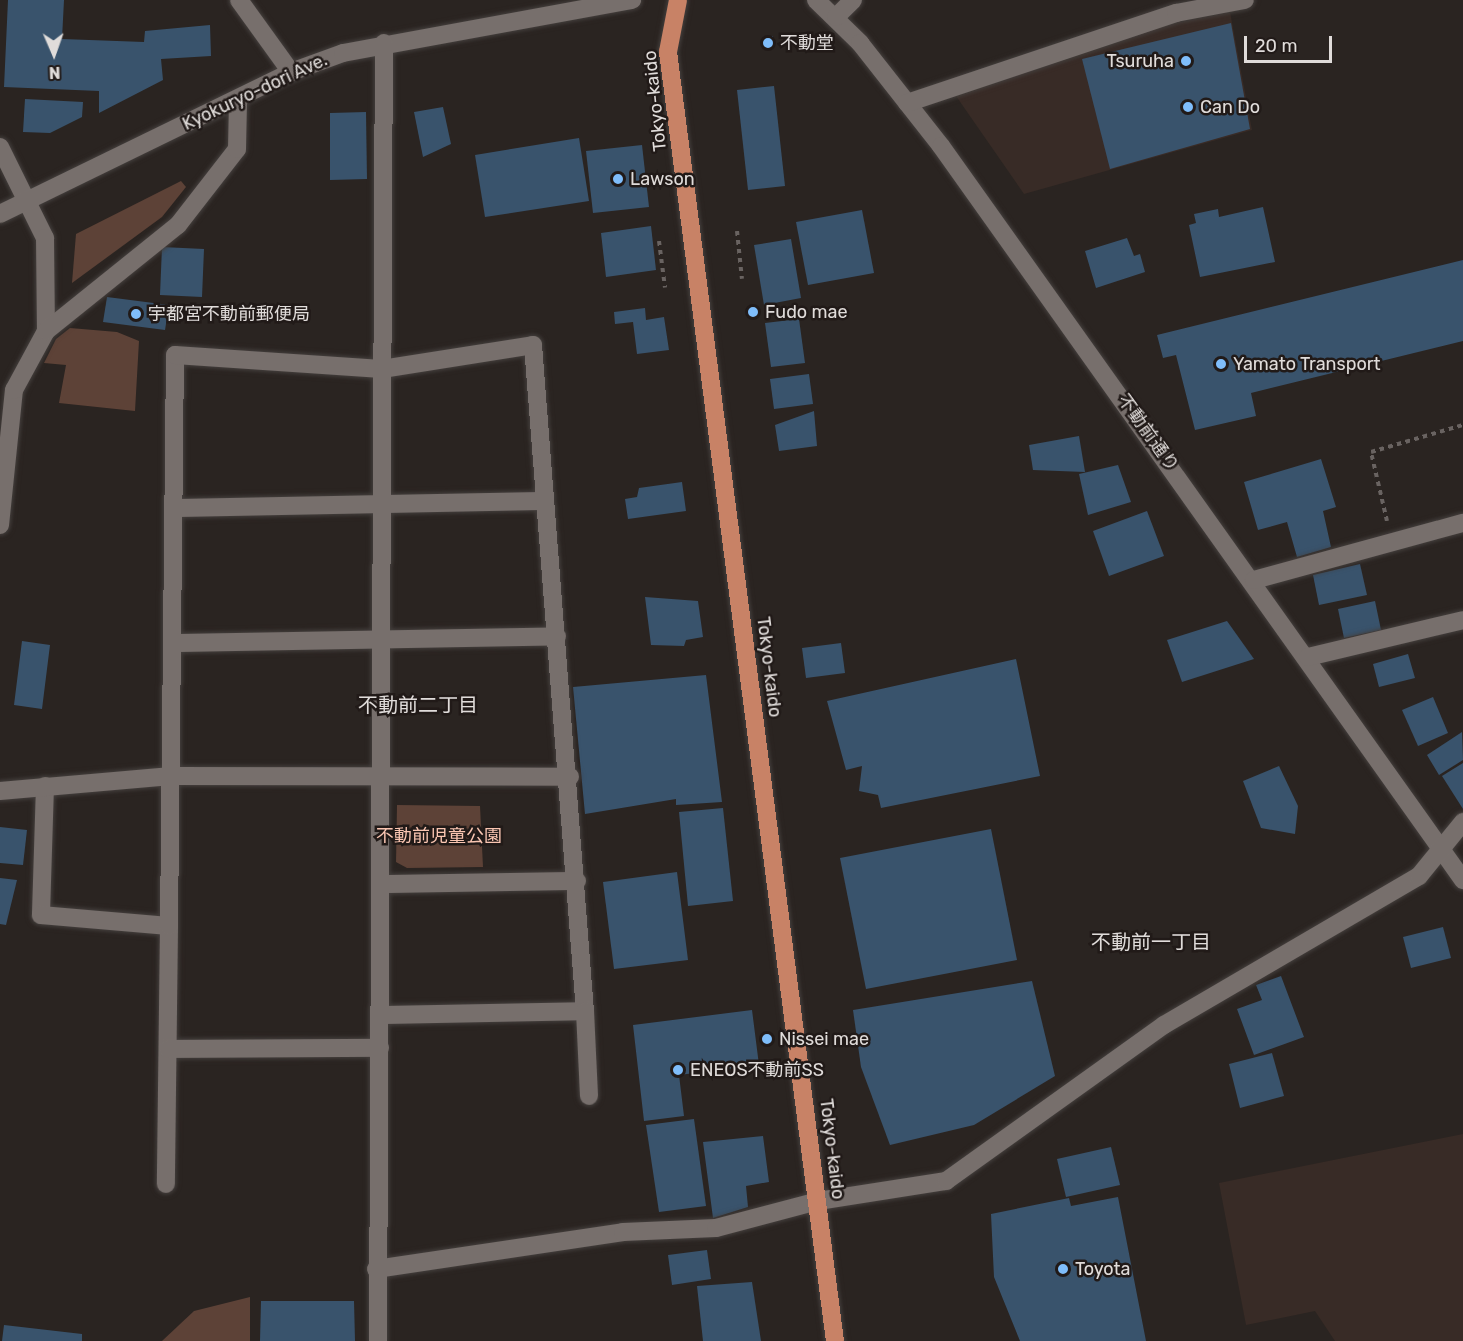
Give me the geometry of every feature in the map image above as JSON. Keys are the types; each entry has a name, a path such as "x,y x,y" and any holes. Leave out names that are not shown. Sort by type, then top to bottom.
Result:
{"highway":[{"name":"Tokyo-kaido","path":"678,0 668,52 835,1341"}],"street":[{"path":"239,0 291,72"},
{"name":"Kyokuryo-dori Ave.","path":"0,214 238,100 291,72 384,43 632,0"},
{"name":"不動前通り","path":"816,0 836,17 907,103 1254,580 1463,880"},
{"path":"836,17 853,0"},
{"path":"907,103 1176,13 1245,0"},
{"path":"378,1341 376,1269 384,780 384,505 381,369 384,43"},
{"path":"0,525 14,390 46,331 178,225 237,149 238,100"},
{"path":"0,147 24,202 45,238 46,331"},
{"path":"166,1184 175,354 381,369 534,345 545,501 570,777 588,1096"},
{"path":"174,508 545,501"},
{"path":"1254,580 1463,522"},
{"path":"1308,657 1463,620"},
{"path":"173,643 384,642 557,636"},
{"path":"0,791 171,776 384,780 570,777"},
{"path":"45,786 41,915 169,926"},
{"path":"376,1269 622,1232 716,1228 818,1201 946,1182 1164,1025 1419,876 1463,822"},
{"path":"382,884 577,881"},
{"path":"380,1015 585,1011"},
{"path":"168,1049 380,1048"}],"path":[{"path":"737,231 742,279"},
{"path":"658,241 665,288"},
{"path":"1392,542 1371,452 1463,425"}],"shaded area":[{"path":"1230,12 1252,130 1024,194 956,96 1174,23"},
{"path":"1463,1134 1463,1341 1335,1341 1315,1311 1246,1325 1219,1183"}],"green space":[{"path":"181,181 186,187 162,217 72,283 76,234"},
{"path":"70,328 117,332 139,341 135,411 59,403 66,365 44,363 56,339"},
{"name":"不動前児童公園","path":"397,805 480,806 483,867 407,868 396,862"},
{"path":"250,1297 250,1341 162,1341 194,1311"}],"building":[{"path":"8,0 64,0 62,39 144,42 145,31 210,25 211,56 161,59 163,80 99,113 99,91 4,87"},
{"path":"1231,23 1250,129 1110,169 1082,59"},
{"name":"不動堂","path":"773,36 773,49 764,49 763,37"},
{"path":"774,86 785,186 748,190 737,90"},
{"path":"25,99 83,102 82,117 50,133 23,132"},
{"path":"443,107 451,144 423,157 414,112"},
{"path":"366,112 367,179 330,180 330,113"},
{"path":"579,138 589,201 485,217 475,155"},
{"name":"Lawson","path":"642,145 649,207 593,213 586,151"},
{"path":"1263,207 1275,262 1200,277 1189,225 1196,223 1194,214 1218,209 1219,217"},
{"path":"862,210 874,273 808,285 796,222"},
{"path":"651,226 656,270 606,277 601,233"},
{"path":"1127,238 1134,256 1140,254 1145,272 1096,288 1085,251"},
{"path":"791,239 801,298 764,305 754,245"},
{"path":"162,247 204,249 202,297 160,295"},
{"path":"1463,260 1463,341 1251,393 1256,416 1195,430 1176,355 1163,358 1157,335"},
{"name":"宇都宮不動前郵便局","path":"107,297 169,305 165,330 103,322"},
{"path":"645,308 646,320 664,317 669,350 637,354 633,322 615,324 614,312"},
{"path":"799,319 805,363 771,367 765,323"},
{"path":"809,374 813,404 774,409 770,379"},
{"path":"814,411 817,446 779,451 775,425"},
{"path":"1079,436 1085,472 1033,470 1029,445"},
{"path":"1321,459 1336,507 1323,511 1331,547 1297,557 1287,522 1258,530 1244,482"},
{"path":"1118,465 1131,502 1088,515 1079,474"},
{"path":"682,482 686,511 628,519 625,499 637,497 639,488"},
{"path":"1147,511 1164,556 1109,576 1093,531"},
{"path":"1360,564 1367,595 1319,605 1313,575"},
{"path":"645,597 698,601 703,637 686,640 684,646 651,645"},
{"path":"1375,601 1381,630 1344,638 1338,609"},
{"path":"1227,621 1254,659 1182,682 1167,640"},
{"path":"22,641 50,645 42,709 14,705"},
{"path":"841,643 845,673 806,678 802,648"},
{"path":"1408,654 1415,678 1379,687 1373,664"},
{"path":"1016,659 1040,776 881,808 878,795 859,791 862,766 846,770 827,701"},
{"path":"706,675 722,802 676,805 676,799 585,814 573,687"},
{"path":"1433,697 1448,733 1418,746 1402,710"},
{"path":"1462,732 1463,760 1439,775 1427,755"},
{"path":"1463,763 1463,809 1442,776"},
{"path":"1279,766 1298,806 1295,834 1261,828 1243,781"},
{"path":"723,808 733,901 688,906 679,812"},
{"path":"0,827 27,830 23,865 0,863"},
{"path":"991,829 1017,960 866,989 840,858"},
{"path":"677,872 688,960 614,969 603,882"},
{"path":"0,878 17,880 6,925 0,924"},
{"path":"1443,927 1451,958 1411,968 1403,937"},
{"path":"1281,976 1304,1037 1254,1055 1237,1009 1262,1000 1256,985"},
{"path":"1032,981 1055,1076 974,1125 890,1145 861,1067 853,1010"},
{"name":"ENEOS不動前SS","path":"752,1010 759,1065 679,1075 684,1116 644,1121 633,1025"},
{"path":"1272,1053 1284,1096 1240,1108 1229,1064"},
{"path":"694,1119 706,1206 659,1212 646,1125"},
{"path":"763,1136 769,1182 746,1186 748,1207 713,1218 703,1142"},
{"path":"1111,1147 1120,1185 1066,1197 1057,1159"},
{"name":"Toyota","path":"1118,1197 1146,1341 1020,1341 994,1277 991,1214 1069,1198 1071,1206"},
{"path":"707,1250 711,1279 672,1285 668,1255"},
{"path":"752,1282 761,1341 703,1341 697,1286"},
{"path":"261,1301 354,1301 355,1341 260,1341"},
{"path":"4,1325 82,1334 82,1341 2,1341"}],"place":[{"name":"不動堂","path":"768,43"},
{"name":"Tsuruha","path":"1186,61"},
{"name":"Can Do","path":"1188,107"},
{"name":"Lawson","path":"618,179"},
{"name":"Fudo mae","path":"753,312"},
{"name":"宇都宮不動前郵便局","path":"136,314"},
{"name":"Yamato Transport","path":"1221,364"},
{"name":"Nissei mae","path":"767,1039"},
{"name":"ENEOS不動前SS","path":"678,1070"},
{"name":"Toyota","path":"1063,1269"}],"district":[{"name":"不動前二丁目","path":"418,705"},
{"name":"不動前一丁目","path":"1151,942"}]}
